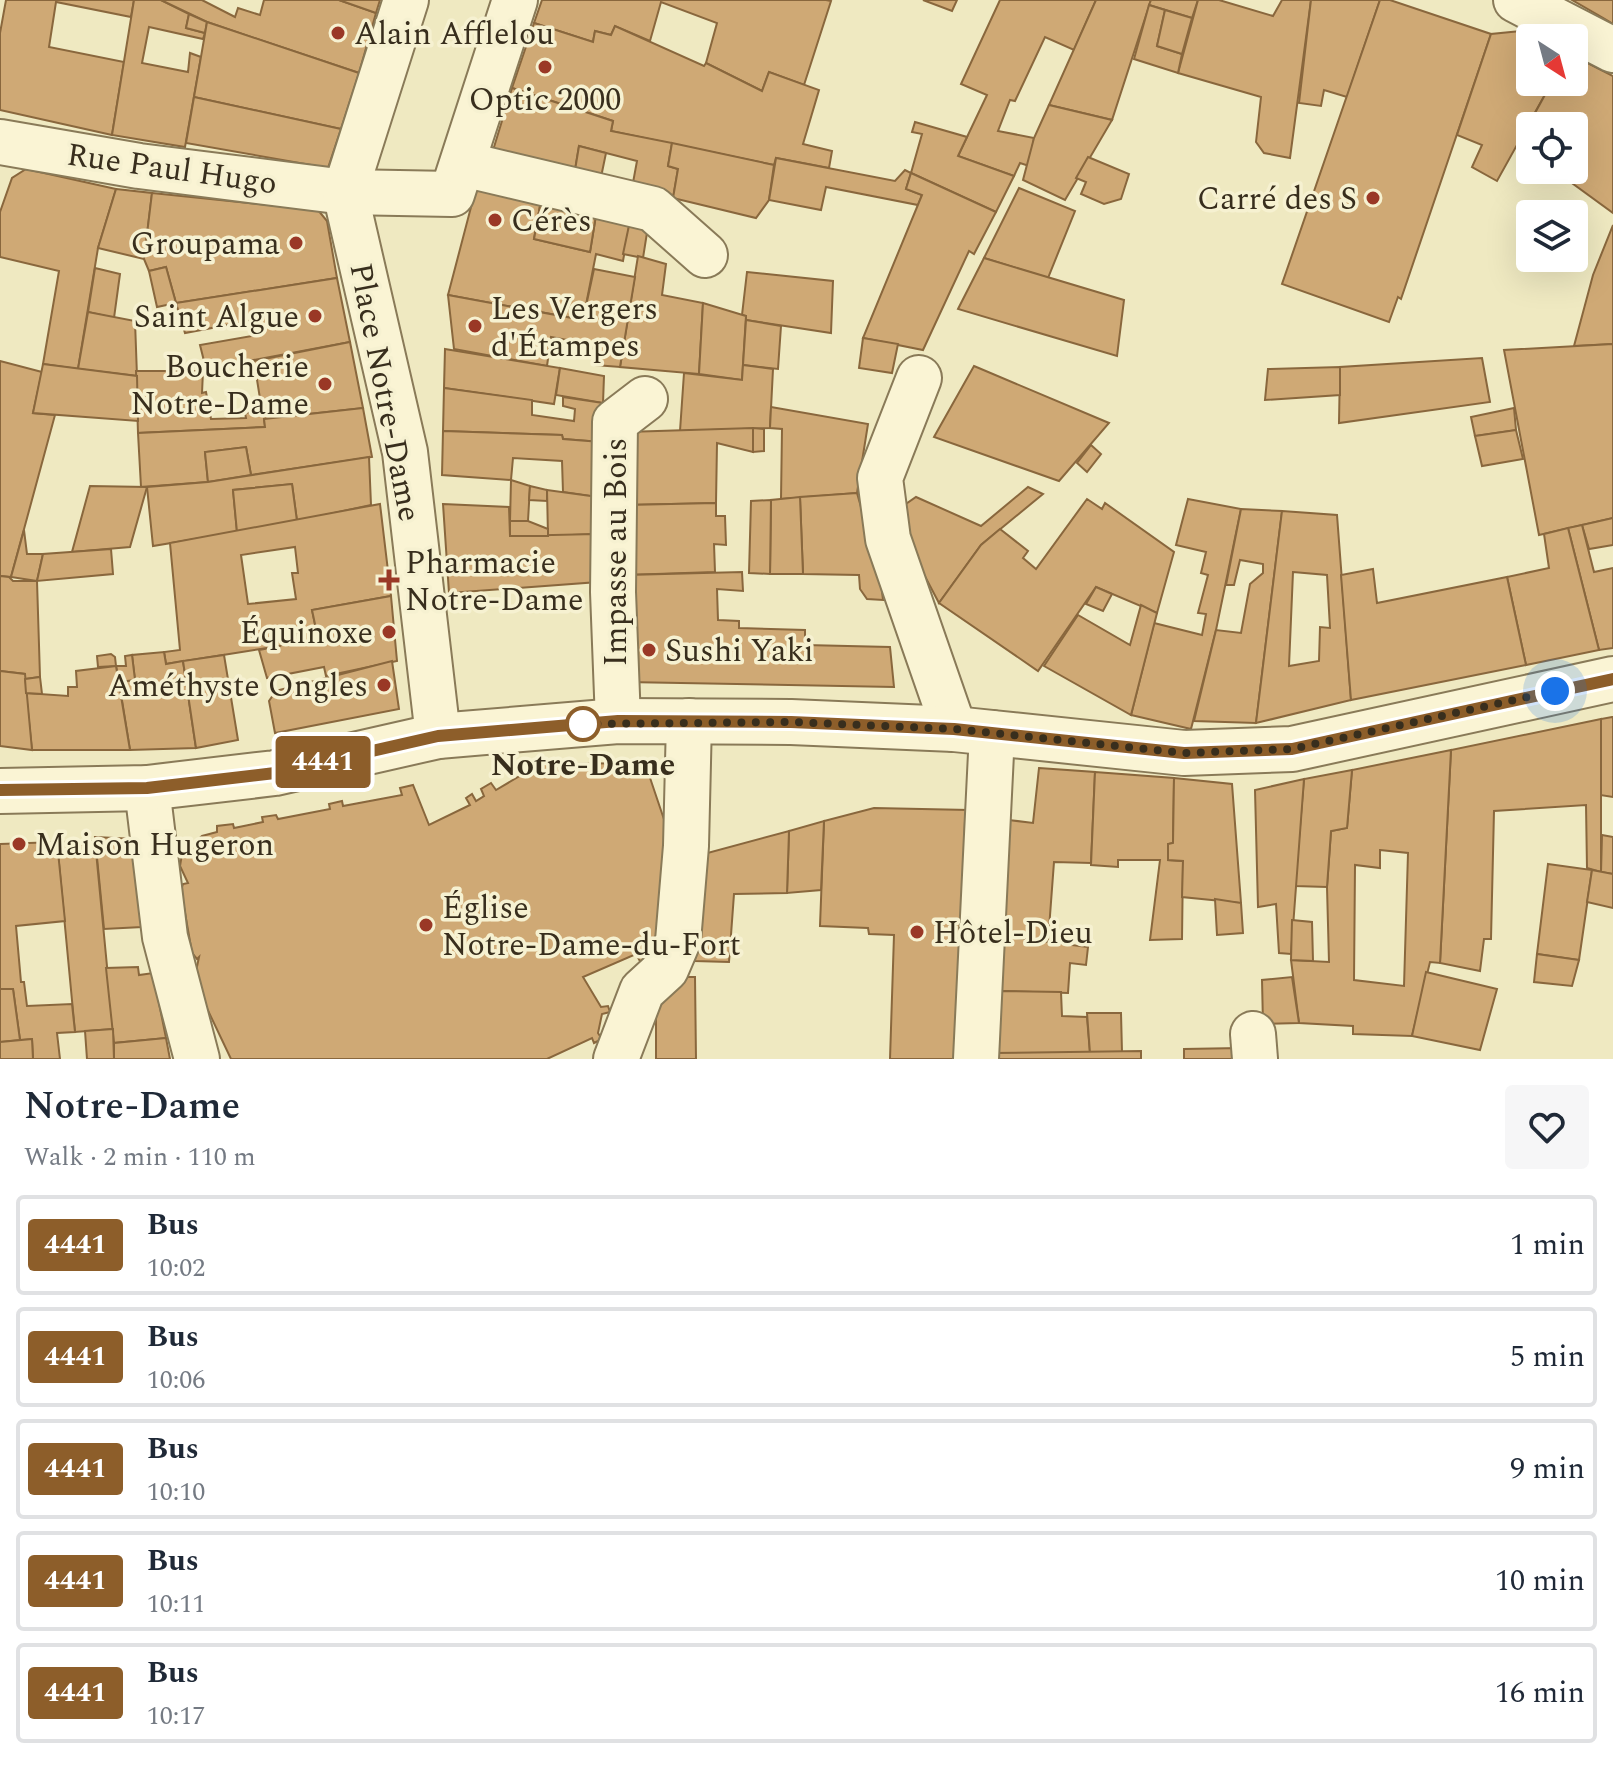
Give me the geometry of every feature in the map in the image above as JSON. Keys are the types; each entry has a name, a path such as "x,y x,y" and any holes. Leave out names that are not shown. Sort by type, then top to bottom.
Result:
{"street":[{"path":"345,192 406,0"},
{"path":"515,0 463,164 653,209 705,255"},
{"path":"1516,0 1613,50"},
{"name":"Rue Paul Hugo","path":"0,142 139,166 345,192 452,194 463,164"},
{"name":"Place Notre-Dame","path":"345,192 405,452 438,736"},
{"path":"919,378 880,478 888,539 973,731 976,1059"},
{"name":"Impasse au Bois","path":"618,721 613,592 615,422 645,399"},
{"path":"0,791 147,788 275,773 438,736 618,721 973,731 1184,753 1292,749 1613,679"},
{"path":"616,1059 642,991 666,969 678,941 686,846 689,721"},
{"path":"147,788 165,937 197,1059"}],"building":[{"path":"6,0 134,0 131,17 56,2 49,47 124,62 112,135 0,110 0,33"},
{"path":"134,0 161,0 189,14 186,28 205,33 203,39 149,27 142,63 188,72 190,53 201,57 185,147 112,135"},
{"path":"161,0 202,0 235,17 238,8 260,15 264,0 339,0 376,13 359,73 207,22"},
{"path":"339,0 380,0 376,13"},
{"path":"542,0 831,1 804,85 769,72 762,91 706,63 717,23 661,2 650,41 615,26 611,35 595,31 593,42 534,23"},
{"path":"923,0 957,0 952,11"},
{"path":"1000,0 1096,0 1074,50 1045,37 1015,101 1010,100 998,131 1034,138 1029,166 1020,163 1014,176 958,156 987,95 961,84"},
{"path":"1096,0 1151,0 1112,120 1049,105"},
{"path":"1151,0 1198,0 1192,18 1149,5"},
{"path":"1198,0 1219,0 1273,16 1282,0 1311,0 1290,158 1264,153 1256,142 1261,97 1178,73"},
{"path":"1311,0 1380,0 1347,97 1324,90 1321,106 1299,103"},
{"name":"Carré des S","path":"1380,0 1390,0 1491,34 1401,299 1398,297 1389,322 1282,284"},
{"path":"1572,0 1613,0 1613,24 1605,19"},
{"path":"1149,5 1165,10 1157,46 1182,54 1178,73 1134,59"},
{"path":"1165,10 1192,18 1182,54 1157,46"},
{"path":"189,14 207,22 205,33 186,28"},
{"path":"207,22 359,73 341,129 194,97"},
{"path":"534,23 593,42 595,31 611,35 615,26 704,66 706,63 762,91 769,72 819,90 803,144 832,151 829,168 776,158 774,165 611,131 613,121 512,88"},
{"path":"1516,31 1516,96 1544,96 1535,112 1516,112 1516,147 1497,181 1472,167 1482,145 1457,135 1491,34"},
{"path":"1588,63 1613,76 1613,213 1573,184 1588,184 1588,112 1536,112 1544,96 1588,96"},
{"path":"512,88 613,121 611,131 672,143 668,166 678,169 673,198 632,188 637,161 579,146 574,176 491,157"},
{"path":"194,97 341,129 328,168 186,143"},
{"path":"1049,105 1112,120 1065,200 1023,180 1034,138"},
{"path":"915,122 967,137 958,156 1014,176 996,212 911,173 922,134 912,132"},
{"path":"672,143 774,165 769,200 756,218 673,198 678,169 668,166"},
{"path":"579,146 606,153 600,182 574,176"},
{"path":"1088,157 1129,174 1121,199 1104,204 1081,194 1086,182 1076,178"},
{"path":"776,158 895,181 905,170 911,173 906,189 922,195 918,205 826,187 821,210 769,200"},
{"path":"26,169 116,189 98,248 78,369 43,364 59,271 0,257 0,212 12,178"},
{"path":"911,173 996,212 974,254 969,251 923,350 863,338 922,195 906,189"},
{"path":"476,188 542,195 534,239 590,252 597,209 631,216 623,261 596,254 583,320 448,295"},
{"path":"1019,188 1075,211 1048,278 984,258"},
{"path":"116,189 152,193 144,259 98,248"},
{"path":"152,193 318,210 327,221 337,278 176,303 166,267 149,271 144,259"},
{"path":"542,195 597,209 590,252 534,239"},
{"path":"631,216 649,220 643,258 623,254"},
{"path":"1613,225 1613,344 1574,346 1593,275"},
{"path":"638,256 666,264 662,295 703,303 699,374 620,367"},
{"path":"984,258 1124,300 1117,356 958,309"},
{"path":"166,267 176,303 157,307 149,271"},
{"path":"95,268 120,274 114,318 88,312"},
{"path":"594,269 635,277 620,367 595,365 595,349 551,337 547,366 454,349 448,295 583,320"},
{"path":"747,272 833,281 831,333 746,320 746,316 742,315"},
{"path":"337,278 350,342 206,369 200,345 252,336 249,321 185,333 176,303"},
{"path":"703,303 746,316 742,380 699,374"},
{"path":"88,312 135,321 137,376 78,369"},
{"path":"746,320 781,326 778,369 743,365"},
{"path":"863,338 898,344 892,373 859,368"},
{"path":"350,342 363,408 264,419 265,427 138,433 136,371 203,371 202,393 206,392 211,419 246,418 245,413 262,411 254,361"},
{"path":"1613,344 1613,518 1539,535 1504,350"},
{"path":"445,349 560,368 554,404 444,388"},
{"path":"1482,358 1490,402 1339,423 1340,367"},
{"path":"0,361 42,372 33,413 55,415 11,577 0,576"},
{"path":"43,364 137,376 138,421 33,413"},
{"path":"743,365 773,369 770,428 680,431 684,373 742,380"},
{"path":"974,366 1109,423 1059,481 934,437"},
{"path":"1340,367 1340,395 1265,400 1268,369"},
{"path":"560,368 604,376 603,403 556,395"},
{"path":"444,388 532,400 532,415 574,421 575,409 563,406 563,397 603,403 601,442 563,439 562,435 443,431"},
{"path":"771,407 868,424 857,493 781,499 782,429 770,428"},
{"path":"363,408 372,457 251,475 246,447 205,452 208,482 141,487 138,433 265,427 264,419"},
{"path":"1514,408 1516,430 1475,436 1471,417"},
{"path":"753,428 764,429 764,451 753,452"},
{"path":"753,428 753,452 717,443 716,503 626,505 626,432"},
{"path":"1516,430 1523,459 1482,466 1475,436"},
{"path":"443,431 562,435 563,439 601,442 598,497 563,492 562,461 513,458 511,480 442,475"},
{"path":"1091,445 1101,454 1087,472 1077,463"},
{"path":"246,447 251,475 208,482 205,452"},
{"path":"369,457 371,505 297,521 292,484 233,490 237,532 153,546 147,487 208,482"},
{"path":"511,480 530,486 528,521 510,521"},
{"path":"292,484 297,521 237,532 233,490"},
{"path":"90,486 147,487 130,547 72,552"},
{"path":"530,486 547,490 547,501 529,500"},
{"path":"1028,487 1043,494 981,545 939,603 910,548 903,506 916,497 981,526"},
{"path":"547,490 598,497 596,534 548,536"},
{"path":"857,493 880,574 883,600 867,599 860,589 859,575 803,574 800,497"},
{"path":"800,497 803,574 770,574 771,500"},
{"path":"1087,499 1102,509 1105,503 1174,552 1157,613 1096,587 1038,671 939,603 981,545 1000,529 1028,551 1023,558 1036,569"},
{"path":"1188,499 1241,509 1216,630 1191,729 1131,715 1154,623 1202,635 1206,614 1198,613 1208,575 1201,573 1206,552 1176,545"},
{"path":"771,500 770,574 749,573 751,501"},
{"path":"716,503 716,516 725,516 726,545 714,544 715,572 626,575 626,505"},
{"path":"380,504 391,596 312,610 316,629 302,631 280,646 166,664 164,652 180,650 170,543","holes":["295,547 298,573 292,573 296,599 248,604 241,555"]},
{"path":"443,504 509,507 510,536 596,534 598,582 449,593"},
{"path":"1241,509 1282,511 1256,723 1194,721 1216,630 1241,633 1250,584 1263,573 1263,564 1240,560 1234,585 1226,585"},
{"path":"1282,511 1337,515 1351,700 1256,723","holes":["1293,572 1327,575 1330,628 1320,627 1319,661 1289,666"]},
{"path":"1613,518 1613,545 1589,549 1582,525"},
{"path":"510,521 528,521 548,529 548,536 510,536"},
{"path":"1582,525 1594,572 1613,568 1613,648 1599,650 1568,528"},
{"path":"1568,528 1599,650 1526,665 1507,577 1549,568 1544,534"},
{"path":"24,530 27,554 43,554 37,581 11,577"},
{"path":"111,549 113,574 37,581 43,554"},
{"path":"1373,569 1377,603 1507,577 1526,665 1351,700 1341,575"},
{"path":"742,572 743,591 717,589 718,620 739,621 739,628 805,630 805,645 890,647 894,687 626,682 626,575"},
{"path":"0,576 13,581 37,581 40,677 25,679 25,674 0,671"},
{"path":"1096,587 1112,594 1103,611 1086,604"},
{"path":"391,596 397,661 326,676 324,667 267,678 259,650 280,646 302,631 316,629 312,610"},
{"path":"1141,605 1157,613 1131,715 1044,666 1078,615 1130,645"},
{"path":"164,652 166,664 183,661 196,748 130,750 119,682 135,680 132,655"},
{"path":"111,654 115,657 116,666 98,667 97,656"},
{"path":"132,655 135,680 119,682 116,666 126,666 125,656"},
{"path":"224,655 238,740 196,748 183,661"},
{"path":"392,661 399,709 275,733 269,701 276,691"},
{"path":"116,666 130,750 32,750 26,693 68,696 68,687 77,687 76,671"},
{"path":"0,671 25,674 32,750 0,746"},
{"path":"40,677 42,694 26,693 25,679"},
{"path":"1613,717 1613,797 1600,795 1601,719"},
{"path":"1601,719 1601,872 1587,868 1586,805 1494,811 1491,939 1484,939 1480,971 1440,963 1451,750"},
{"path":"1451,750 1440,963 1430,962 1412,1036 1353,1034 1353,1026 1299,1023 1291,960 1329,962 1327,887 1331,831 1347,828 1352,770","holes":["1380,850 1408,853 1404,986 1354,980 1355,865 1380,868"]},
{"name":"Église Notre-Dame-du-Fort","path":"645,763 673,846 665,941 646,949 649,959 641,963 636,954 583,977 601,1007 608,1006 610,1012 602,1014 598,1033 602,1039 594,1043 592,1038 547,1059 231,1059 194,981 199,957 197,959 192,953 181,890 183,884 188,883 180,866 182,854 202,836 217,832 217,826 233,824 234,828 263,822 262,817 276,815 278,819 330,809 329,804 342,801 343,806 402,795 400,788 413,785 429,825 470,805 466,798 472,794 476,801 484,796 481,789 491,783 496,790 540,764"},
{"path":"1039,768 1095,772 1091,863 1054,862 1048,942 1001,936 1009,820 1033,823"},
{"path":"1352,770 1347,828 1331,831 1327,887 1295,886 1304,779"},
{"path":"1095,772 1174,778 1173,843 1168,844 1168,860 1183,861 1182,939 1150,940 1160,860 1118,860 1118,867 1091,865"},
{"path":"1174,778 1232,784 1241,903 1182,897 1183,861 1168,860 1168,844 1173,843"},
{"path":"1304,779 1291,954 1279,953 1276,904 1258,907 1255,790"},
{"name":"Hôtel-Dieu","path":"874,808 969,810 969,822 965,821 957,1059 890,1059 894,935 869,934 868,928 820,926 824,821"},
{"path":"824,821 821,890 787,893 789,831"},
{"path":"789,831 787,893 734,894 729,962 695,961 700,855"},
{"path":"1602,835 1613,837 1613,874 1601,872"},
{"path":"95,837 135,839 142,927 104,929"},
{"path":"95,841 113,1029 75,1032 57,842"},
{"path":"57,842 65,921 16,926 21,982 24,982 27,1006 72,1004 75,1032 57,1033 60,1059 33,1059 32,1039 20,1040 13,989 0,989 0,844"},
{"path":"1548,864 1592,870 1579,960 1537,954"},
{"path":"1592,870 1613,874 1613,908 1587,902"},
{"path":"1215,899 1241,903 1243,933 1217,935"},
{"path":"1292,920 1312,922 1313,961 1291,960"},
{"path":"1001,936 1088,947 1086,965 1070,963 1068,993 999,991"},
{"path":"1537,954 1579,960 1572,986 1534,982"},
{"path":"138,967 139,975 153,973 166,1038 114,1043 106,968"},
{"path":"1426,972 1497,989 1480,1050 1412,1036"},
{"path":"672,977 695,977 696,1059 656,1059 656,993"},
{"path":"1292,977 1299,1023 1263,1024 1262,980"},
{"path":"0,989 13,989 20,1040 0,1042"},
{"path":"999,991 1061,992 1062,1016 1087,1017 1090,1053 993,1053"},
{"path":"1087,1013 1121,1013 1122,1052 1090,1053"},
{"path":"113,1029 114,1059 87,1059 85,1031"},
{"path":"166,1038 170,1059 114,1059 114,1043"},
{"path":"32,1039 33,1059 0,1059 0,1042"},
{"path":"1240,1048 1244,1059 1184,1059 1184,1049"},
{"path":"1141,1051 1141,1059 993,1059 993,1053"}],"bus line":[{"name":"4441","path":"0,790 147,788 275,773 438,736 618,721 791,722 954,729 1184,753 1292,749 1613,679"}],"place":[{"name":"Alain Afflelou","path":"338,33"},
{"name":"Optic 2000","path":"545,67"},
{"name":"Carré des S","path":"1373,198"},
{"name":"Cérès","path":"495,220"},
{"name":"Groupama","path":"296,243"},
{"name":"Saint Algue","path":"315,316"},
{"name":"Les Vergers d'Étampes","path":"475,326"},
{"name":"Boucherie Notre-Dame","path":"325,384"},
{"name":"Pharmacie Notre-Dame","path":"389,580"},
{"name":"Équinoxe","path":"389,632"},
{"name":"Sushi Yaki","path":"649,650"},
{"name":"Améthyste Ongles","path":"384,685"},
{"name":"Notre-Dame","path":"583,724"},
{"name":"Maison Hugeron","path":"19,844"},
{"name":"Église Notre-Dame-du-Fort","path":"426,925"},
{"name":"Hôtel-Dieu","path":"917,932"}],"route":[{"path":"583,724 618,721 791,722 954,729 1184,753 1292,749 1555,691"}]}
